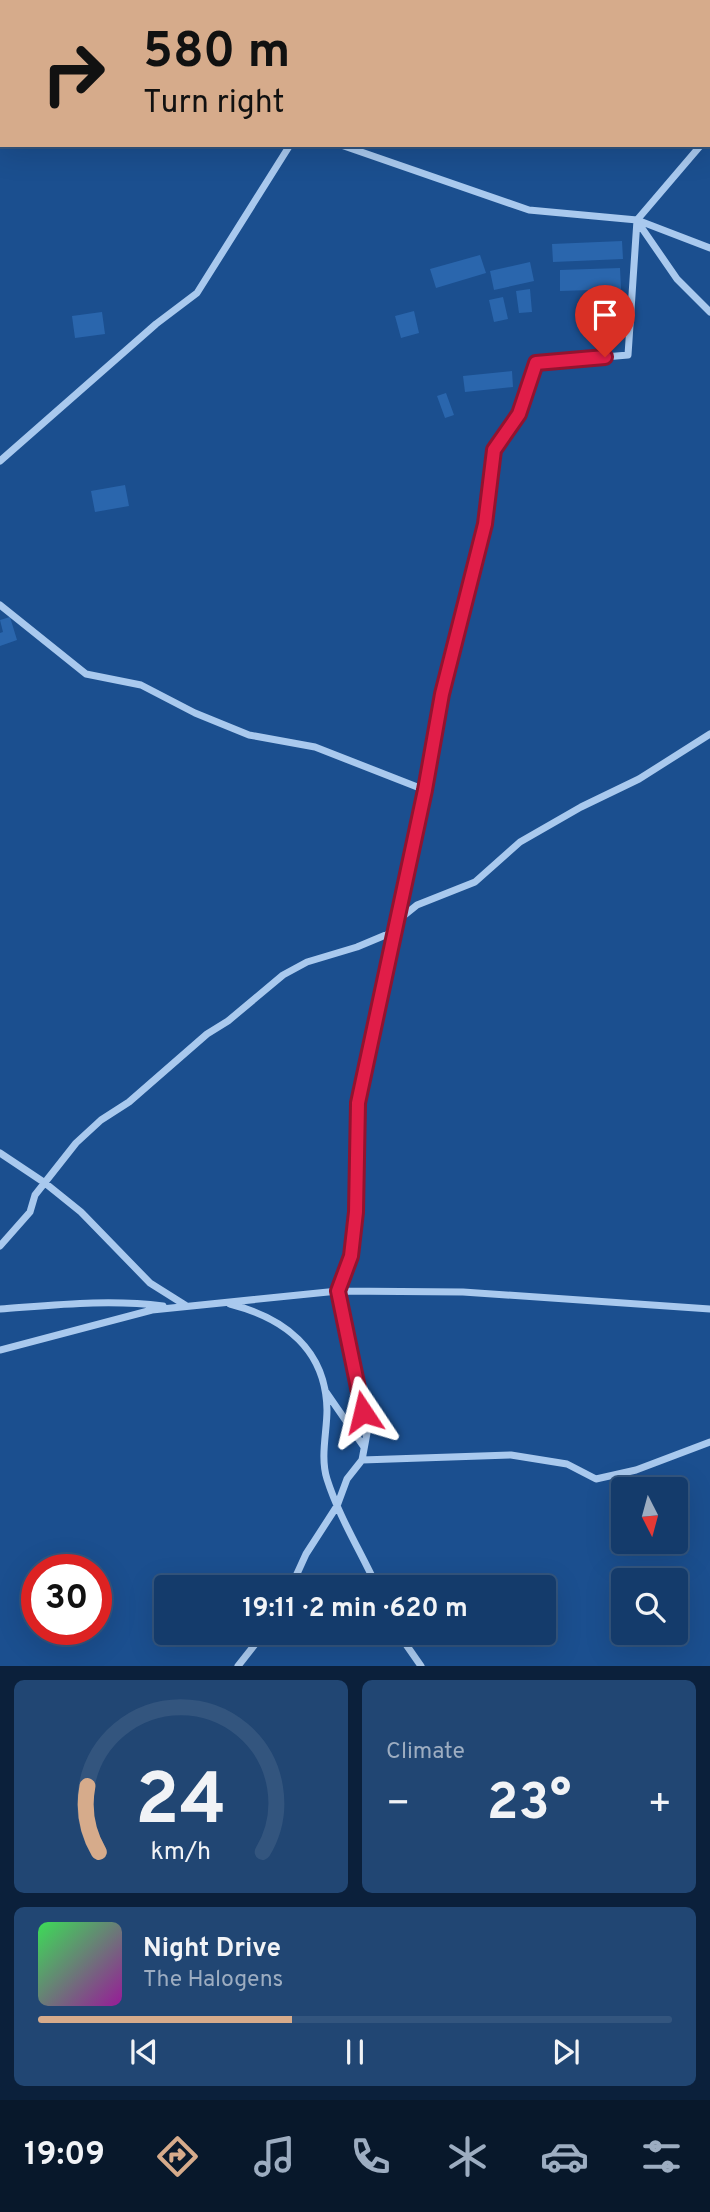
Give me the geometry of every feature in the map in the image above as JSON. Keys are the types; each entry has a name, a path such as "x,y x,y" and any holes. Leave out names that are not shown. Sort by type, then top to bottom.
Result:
{"street":[{"path":"0,461 156,324 197,293 289,147"},
{"path":"347,147 529,211 637,220 710,248"},
{"path":"296,1575 306,1554 337,1506 347,1479 362,1460 366,1433 338,1291 351,1256 356,1212 358,1103 425,790 442,694 485,524 494,450 519,414 536,363 628,355 637,220 699,147"},
{"path":"637,220 677,279 710,312"},
{"path":"0,605 86,674 141,685 195,713 249,735 315,747 425,790"},
{"path":"0,1246 30,1212 35,1195 76,1143 259,993 307,962 357,947 388,933 397,921 417,905 475,882 520,842 581,807 639,779 710,734"},
{"path":"0,1153 45,1182 81,1212 150,1283 185,1306"},
{"path":"0,1350 103,1321 174,1307 338,1291 463,1292 710,1309"},
{"path":"0,1309 135,1302 174,1307"},
{"path":"223,1302 253,1310 286,1328 308,1346 324,1389 327,1408 326,1477 337,1506 371,1575"},
{"path":"324,1389 364,1447"},
{"path":"362,1460 511,1455 567,1464 596,1479 636,1470 710,1442"},
{"path":"238,1666 255,1645"},
{"path":"406,1645 421,1666"}],"building":[{"path":"622,241 623,259 553,262 552,244"},
{"path":"480,255 486,273 436,288 430,269"},
{"path":"530,262 534,281 494,290 490,271"},
{"path":"620,268 621,289 560,291 560,270"},
{"path":"530,289 532,312 519,313 516,291"},
{"path":"503,297 508,319 494,322 489,300"},
{"path":"619,302 620,318 602,319 601,303"},
{"path":"414,311 419,333 401,338 395,316"},
{"path":"102,312 105,334 75,338 72,316"},
{"path":"512,371 513,387 465,392 463,376"},
{"path":"446,393 454,415 445,418 437,396"},
{"path":"125,485 129,506 95,512 91,491"},
{"path":"10,617 17,640 0,646 0,633 3,632 0,620"}],"route":[{"path":"363,1412 338,1291 351,1256 356,1212 358,1103 425,790 442,694 485,524 494,450 519,414 536,363 605,357"}]}
